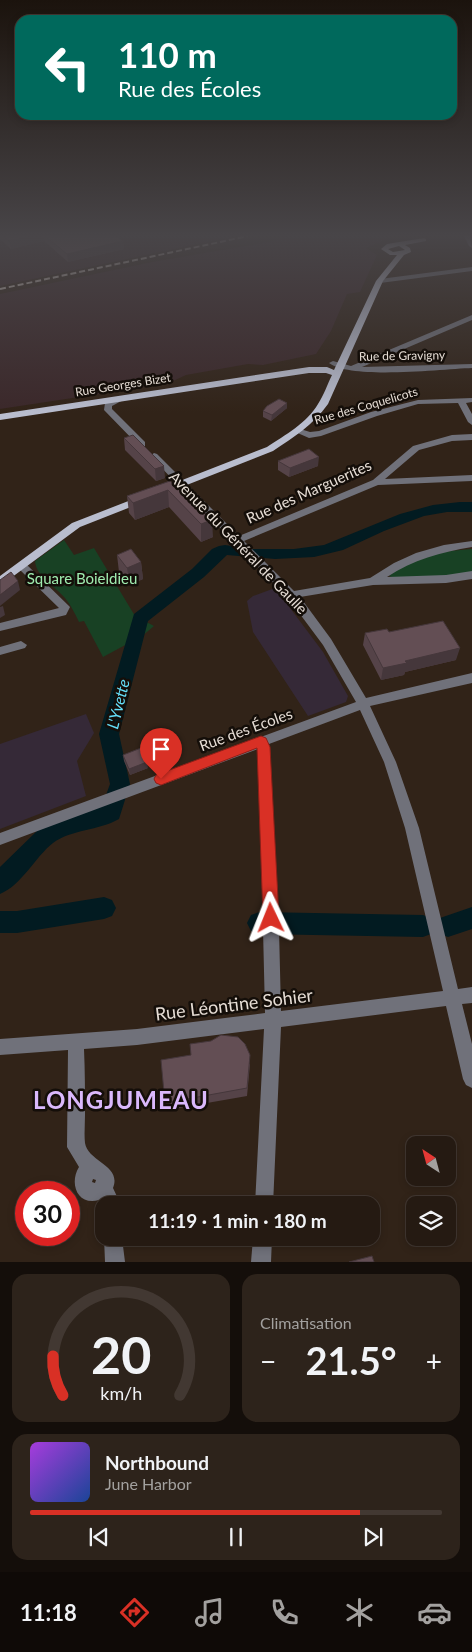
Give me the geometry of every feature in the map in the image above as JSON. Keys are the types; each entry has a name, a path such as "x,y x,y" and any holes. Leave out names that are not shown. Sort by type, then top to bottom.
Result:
{"main road":[{"path":"336,368 337,359 368,295"},
{"path":"0,582 5,574 22,566 76,525 254,456 297,431 320,410 336,368 373,295"},
{"name":"Rue Georges Bizet","path":"0,417 251,378 336,368"}],"street":[{"path":"351,368 472,317"},
{"name":"Rue de Gravigny","path":"336,368 472,366"},
{"name":"Avenue du Général de Gaulle","path":"128,396 108,405 108,410 292,595 327,642 363,704 390,762 408,813 472,1079"},
{"path":"460,400 472,422"},
{"name":"Rue des Coquelicots","path":"297,431 315,434 374,414 418,402 472,400"},
{"name":"Rue des Marguerites","path":"238,540 376,482 416,448 452,438 472,437"},
{"path":"376,482 472,478"},
{"path":"373,581 400,563 420,554 472,544"},
{"path":"0,627 62,612 65,606 33,574 22,566"},
{"path":"292,595 373,581 437,579 472,574"},
{"path":"0,652 20,645"},
{"name":"Rue des Écoles","path":"0,839 363,704 472,678"},
{"path":"261,741 264,747 273,1021 264,1196"},
{"name":"Rue Léontine Sohier","path":"0,1047 130,1038 472,995"},
{"path":"76,1041 76,1147 92,1170 98,1170 103,1174 102,1188 107,1196"},
{"path":"114,1246 115,1262"},
{"path":"262,1262 263,1246"}],"shaded area":[{"path":"0,295 347,295 331,331 316,354 263,365 248,364 186,375 171,382 152,384 152,386 0,409"},
{"path":"275,588 323,652 348,696 346,702 308,716 253,632 247,601 253,596"},
{"path":"86,714 94,733 77,761 86,796 0,829 0,744"}],"green space":[{"name":"Square Boieldieu","path":"64,540 74,555 94,548 135,616 154,626 142,636 103,657 84,621 79,622 67,601 43,577 36,567 35,561"},
{"path":"472,549 472,573 447,578 394,578 389,576 417,559 450,551"}],"building":[{"path":"279,399 287,403 272,415 263,411 267,406"},
{"path":"133,435 164,466 155,469 124,438"},
{"path":"309,449 319,457 290,468 278,461"},
{"path":"170,481 212,520 201,524 168,490 133,503 127,496"},
{"path":"131,549 141,562 127,568 117,555"},
{"path":"11,572 18,581 0,595 0,580"},
{"path":"443,621 460,648 383,668 365,633 387,629 389,632"},
{"path":"141,748 147,762 129,769 123,755"},
{"path":"221,1035 238,1037 245,1044 250,1055 247,1088 165,1103 161,1060 191,1055 190,1044 211,1041"},
{"path":"372,1256 374,1262 349,1262"}],"waterway":[{"name":"L'Yvette","path":"256,553 294,554 324,551 391,522 419,513 447,507 472,507"},
{"name":"L'Yvette","path":"0,883 33,847 48,835 63,827 98,819 111,812 120,784 109,734 140,618 198,573 218,553 225,550 245,552"},
{"path":"0,922 17,922 104,908"},
{"path":"448,926 472,918"},
{"path":"259,923 423,926"}],"district":[{"name":"LONGJUMEAU","path":"121,1101"}],"route":[{"path":"161,779 261,741 264,747 271,918"}]}
